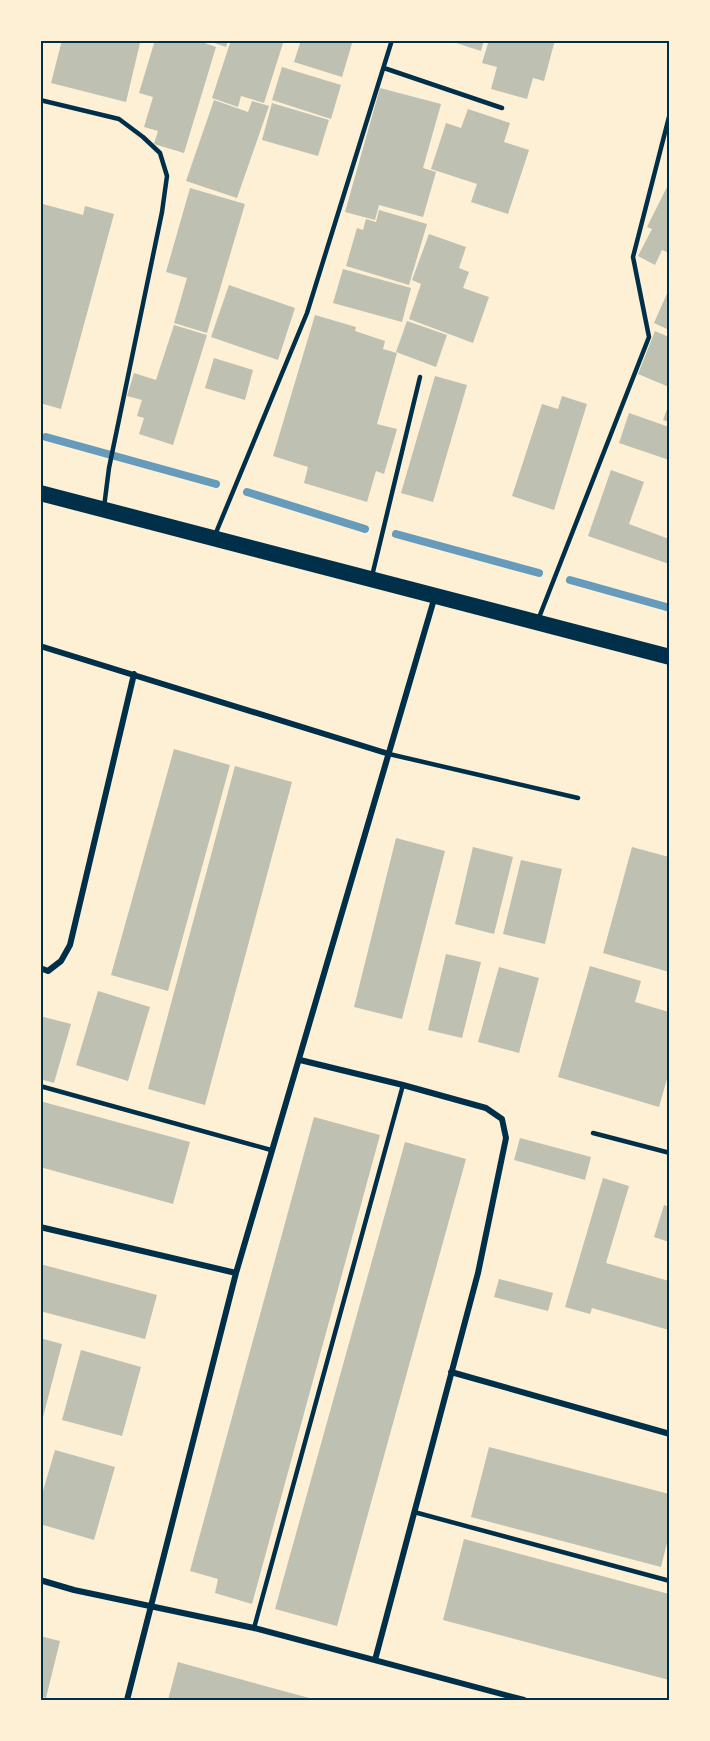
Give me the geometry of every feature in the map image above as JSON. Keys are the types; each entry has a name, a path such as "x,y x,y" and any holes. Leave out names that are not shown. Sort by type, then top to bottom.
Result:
{"highway":[{"path":"40,493 669,657"}],"street":[{"path":"127,1701 236,1273 435,596"},
{"path":"40,646 389,754"},
{"path":"40,968 48,971 61,961 69,945 134,674"},
{"path":"300,1060 486,1108 502,1119 506,1137 478,1273 375,1660"},
{"path":"40,1227 236,1273"},
{"path":"451,1372 669,1434"},
{"path":"40,1580 74,1590 254,1628 524,1701"}],"lane":[{"path":"214,538 308,313 392,40"},
{"path":"384,68 502,108"},
{"path":"40,100 119,119 143,136 160,153 168,176 109,468 104,509"},
{"path":"537,622 649,337 633,257 669,113"},
{"path":"372,579 420,377"},
{"path":"389,754 578,798"},
{"path":"254,1628 403,1085"},
{"path":"40,1086 271,1150"},
{"path":"593,1133 669,1153"},
{"path":"414,1512 669,1581"}],"building":[{"path":"62,40 132,40 140,43 126,102 51,83"},
{"path":"155,40 196,40 216,47 184,153 154,144 158,131 144,127 153,97 139,93"},
{"path":"206,40 228,40 226,47"},
{"path":"231,40 284,40 264,103 241,96 238,107 212,98"},
{"path":"301,40 353,40 342,77 294,62"},
{"path":"447,40 484,40 481,51"},
{"path":"489,40 555,40 544,81 533,78 527,99 491,89 497,67 482,63"},
{"path":"282,67 341,85 331,119 272,100"},
{"path":"380,88 441,104 423,168 436,172 423,217 379,205 375,220 345,212"},
{"path":"214,100 248,112 252,101 269,106 237,198 186,181"},
{"path":"272,103 329,120 318,156 262,140"},
{"path":"468,109 510,123 504,142 529,150 508,214 471,202 477,184 431,169 446,123 461,128"},
{"path":"669,183 669,253 662,250 655,265 638,256 652,229 647,227"},
{"path":"190,188 245,204 207,333 174,323 187,278 166,272"},
{"path":"43,204 83,215 85,206 114,214 61,409 40,403 40,213"},
{"path":"379,210 427,224 409,285 346,266 357,228 363,230 366,219 376,222"},
{"path":"429,234 466,247 459,268 469,272 463,288 489,297 473,343 409,319 421,284 412,280"},
{"path":"343,269 411,288 402,322 333,303"},
{"path":"229,285 295,308 278,360 211,337"},
{"path":"669,289 669,330 654,323"},
{"path":"315,315 356,327 355,331 385,341 383,349 397,353 377,424 397,429 384,474 376,471 367,502 304,483 308,467 273,456"},
{"path":"407,321 447,335 436,367 396,352"},
{"path":"174,325 207,335 173,445 139,434 144,418 137,416 142,400 127,396 134,373 156,380"},
{"path":"655,331 669,337 669,387 638,374"},
{"path":"214,358 253,370 245,400 205,388"},
{"path":"435,376 467,385 433,502 401,493"},
{"path":"562,396 587,404 554,510 512,496 542,404 558,409"},
{"path":"669,404 669,422 663,420"},
{"path":"629,413 669,427 669,460 619,443"},
{"path":"611,470 644,482 629,524 669,539 669,564 588,536"},
{"path":"174,749 230,765 168,991 111,975"},
{"path":"235,766 292,782 205,1105 148,1089"},
{"path":"396,838 445,851 402,1019 354,1007"},
{"path":"473,847 513,857 494,934 455,924"},
{"path":"632,847 669,857 669,972 603,953"},
{"path":"521,860 562,869 545,944 503,934"},
{"path":"446,954 481,962 462,1038 428,1030"},
{"path":"590,966 641,981 635,1002 669,1012 669,1072 659,1107 558,1077"},
{"path":"499,967 539,978 519,1053 478,1042"},
{"path":"98,991 150,1007 128,1081 76,1065"},
{"path":"40,1016 71,1024 54,1083 40,1079"},
{"path":"40,1101 190,1142 173,1204 40,1167"},
{"path":"314,1117 380,1135 252,1604 215,1593 218,1579 190,1571"},
{"path":"520,1138 591,1157 585,1180 514,1160"},
{"path":"405,1142 466,1159 337,1626 275,1609"},
{"path":"603,1178 629,1186 606,1263 669,1281 669,1330 592,1308 590,1314 565,1307"},
{"path":"664,1205 669,1207 669,1242 654,1237"},
{"path":"40,1264 157,1295 145,1339 40,1311"},
{"path":"499,1279 553,1293 548,1311 494,1297"},
{"path":"40,1338 62,1344 43,1417 40,1417"},
{"path":"81,1350 141,1367 122,1436 62,1420"},
{"path":"489,1447 669,1494 669,1535 661,1567 471,1517"},
{"path":"55,1450 115,1467 94,1540 40,1524 40,1501"},
{"path":"464,1539 669,1594 669,1680 443,1620"},
{"path":"40,1636 60,1641 46,1698 40,1696"},
{"path":"178,1662 287,1692 317,1700 168,1700"}],"waterway":[{"path":"46,437 216,484"},
{"path":"247,492 365,529"},
{"path":"396,534 539,573"},
{"path":"570,580 670,608"}]}
